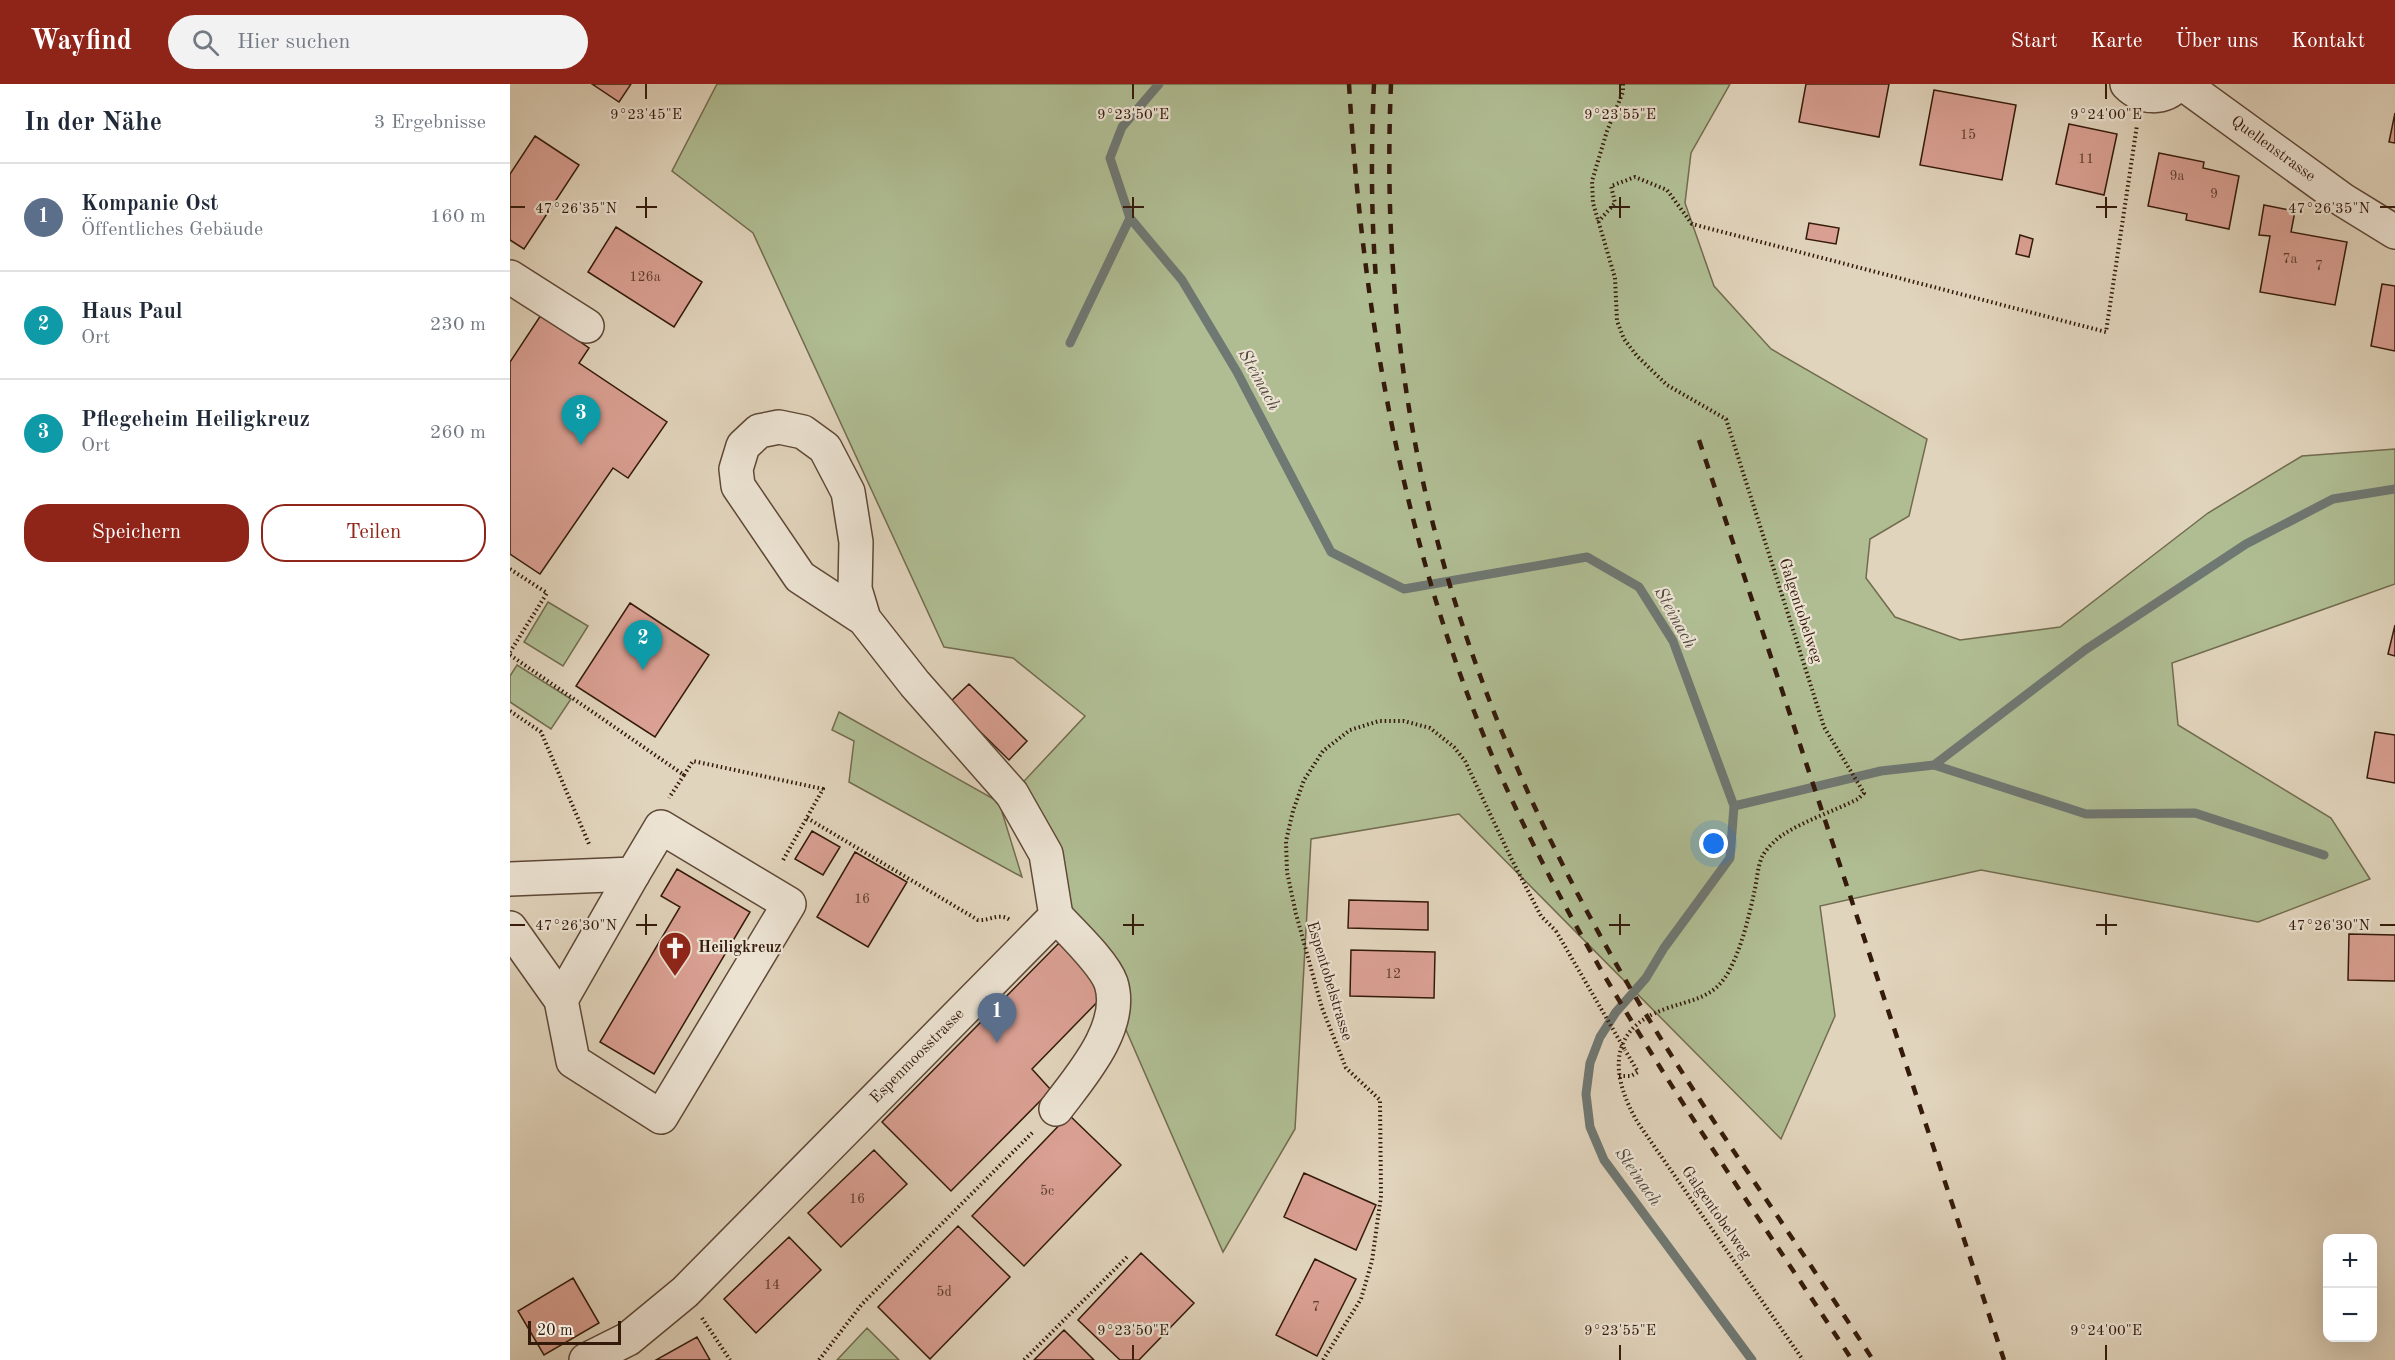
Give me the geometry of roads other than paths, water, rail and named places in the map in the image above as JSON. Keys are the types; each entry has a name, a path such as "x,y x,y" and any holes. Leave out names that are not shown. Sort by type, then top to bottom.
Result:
{"street":[{"name":"Quellenstrasse","path":"2134,89 2163,94 2181,84 2343,200 2395,232"},
{"path":"510,277 587,326"},
{"path":"864,619 855,589 856,542 848,492 825,448 802,432 779,427 759,431 743,446 736,469 738,486 800,577 864,619 915,684 1012,794 1046,854 1056,916 1095,959 1111,983 1113,1005 1108,1031 1090,1062 1056,1109"},
{"path":"510,928 561,1000 573,1061 661,1117 789,904 661,827 618,875 561,1000"},
{"path":"510,879 618,875"},
{"name":"Espenmoosstrasse","path":"586,1360 628,1339 685,1292 1056,916"}],"waterway":[{"name":"Steinach","path":"1159,84 1122,127 1110,158 1130,218 1182,280 1237,372 1331,552 1404,589 1587,557 1639,587 1673,641 1734,806 1730,858 1664,948 1646,978 1616,1012 1600,1037 1590,1063 1586,1094 1590,1127 1604,1160 1752,1360"},
{"path":"1070,343 1130,218"},
{"path":"1734,806 1881,771 1934,765 2085,650 2246,544 2333,499 2395,489"},
{"path":"1934,765 2086,814 2195,813 2324,855"}],"railway":[{"path":"1349,84 1364,252 1391,421 1432,587 1458,668 1488,746 1525,828 1610,985 1704,1136 1852,1360"},
{"path":"1374,84 1372,182 1376,279"},
{"path":"1391,84 1390,213 1395,298 1405,384 1429,509 1478,671 1545,828 1624,978 1693,1089 1873,1360"},
{"path":"1699,440 2004,1360"}],"place":[{"name":"Pflegeheim Heiligkreuz","path":"581,445"},
{"name":"Haus Paul","path":"643,670"},
{"name":"Heiligkreuz","path":"675,977"},
{"name":"Kompanie Ost","path":"997,1043"}]}
